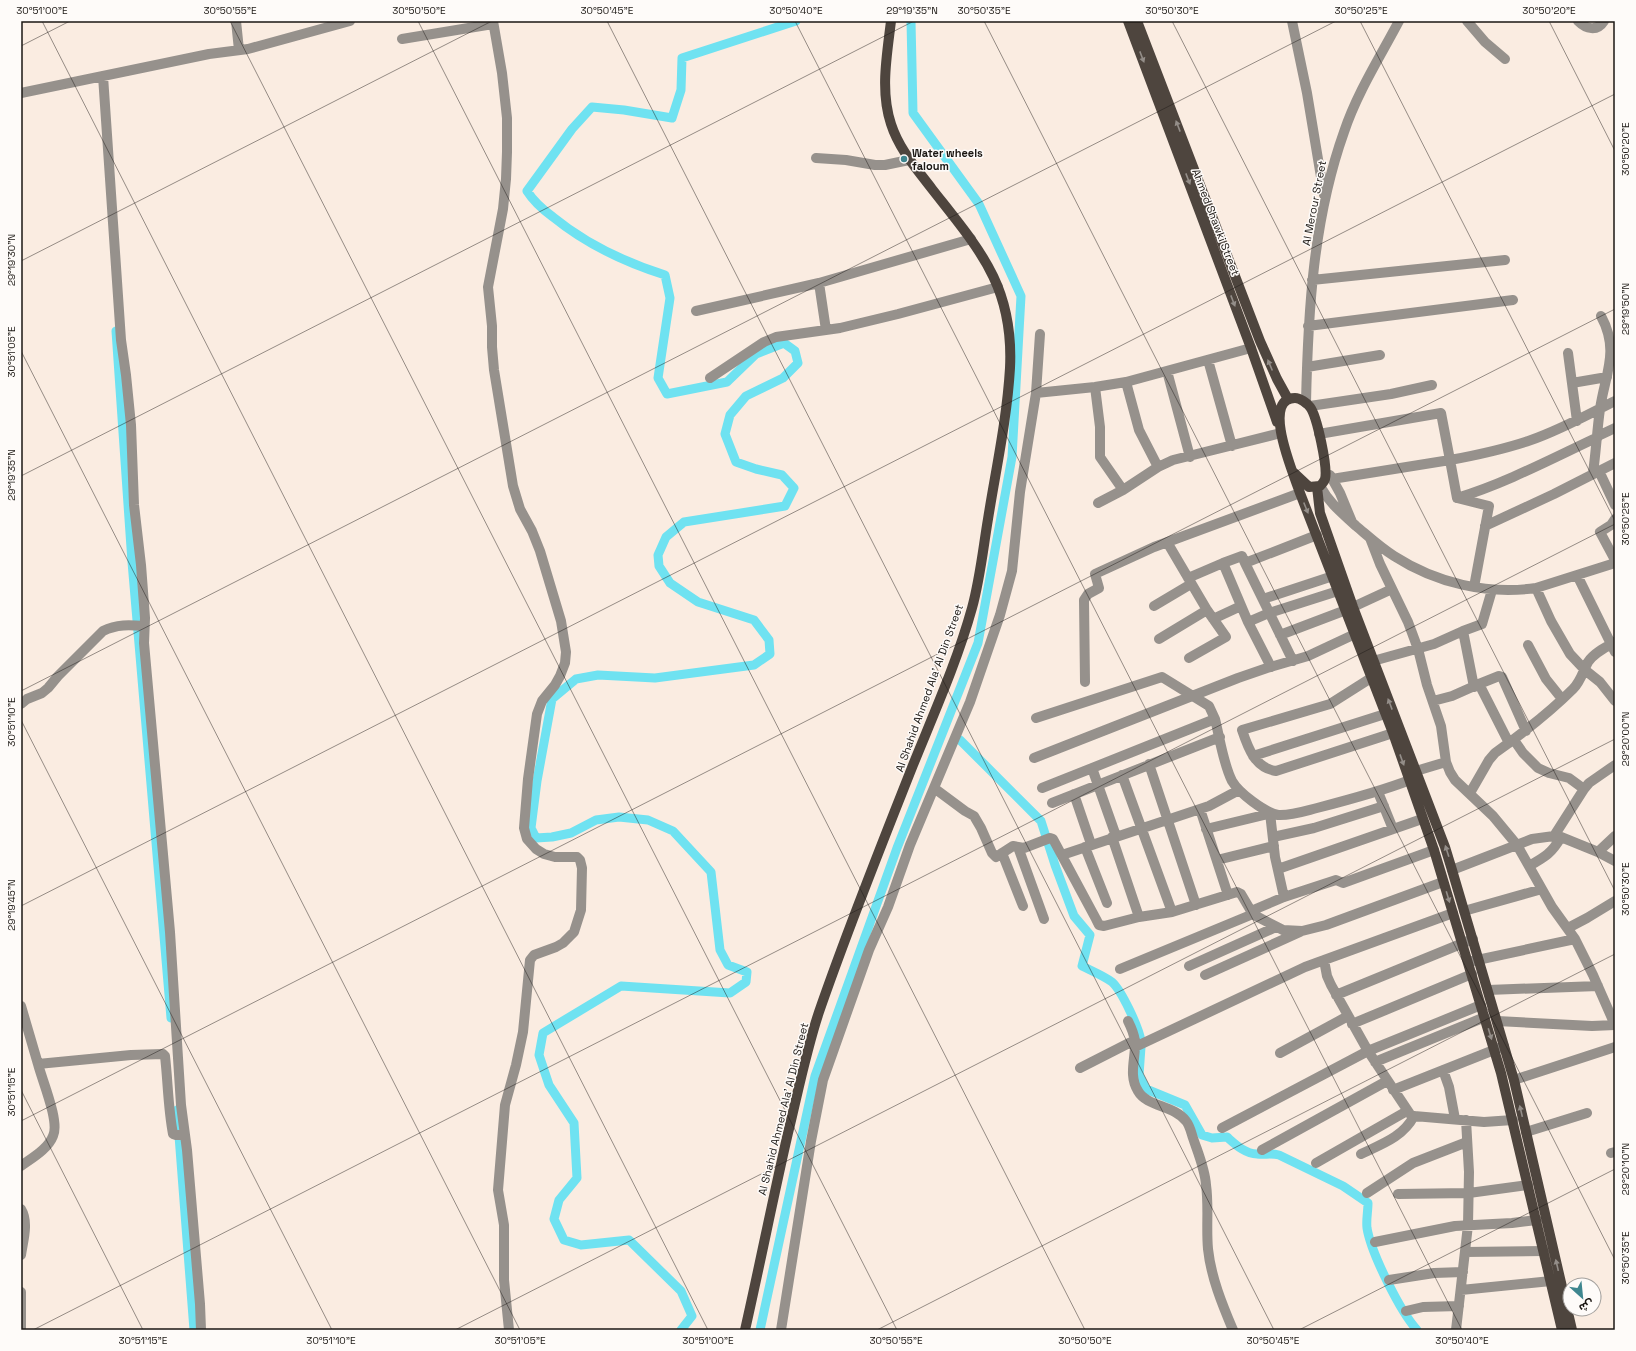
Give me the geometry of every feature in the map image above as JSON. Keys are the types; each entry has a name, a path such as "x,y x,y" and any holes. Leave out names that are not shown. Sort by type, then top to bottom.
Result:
{"main road":[{"name":"Al Shahid Ahmed Ala' Al Din Street","path":"745,1330 803,1070 818,1016 862,893 943,690 971,610 979,581 1002,435 1010,370 1010,341 1006,310 991,270 971,239 909,160 896,138 887,106 885,76 891,21"},
{"name":"Ahmed Shawki Street","path":"1128,21 1251,348 1280,432"},
{"name":"Ahmed Shawki Street","path":"1138,21 1260,341 1277,379 1288,399"},
{"path":"1293,472 1306,485 1313,488 1318,487 1325,480 1325,468 1319,434 1308,405 1299,398 1288,399 1283,402 1280,407 1280,432 1293,472 1300,493 1338,591 1349,609 1374,661 1400,742 1422,819 1434,850 1485,1017 1513,1120 1562,1330"},
{"path":"1318,487 1319,507 1322,519 1355,634 1393,734 1400,742 1416,771 1452,870 1473,939 1514,1080 1572,1330"}],"street":[{"path":"236,21 239,50"},
{"path":"21,93 209,54 248,49 350,21"},
{"path":"1292,21 1307,93 1325,199"},
{"name":"Al Merour Street","path":"1308,405 1308,326 1312,280 1325,199 1335,158 1351,113 1399,21"},
{"path":"1467,21 1485,42 1505,59"},
{"path":"1578,21 1585,27 1594,28 1601,26 1604,21"},
{"path":"402,39 493,22 502,73 507,118 506,179 503,209 488,287 494,370 516,500 532,531 540,551 560,621 566,652 565,663 560,676 555,685 542,701 537,714 528,779 524,828 527,840 536,849 544,854 554,857 577,857 580,860 582,868 581,910 574,932 563,943 556,947 534,954 530,960 523,1032 505,1105 498,1190 504,1225 504,1280 509,1330"},
{"path":"104,76 121,340 131,425 134,505 141,564 145,618 139,626"},
{"path":"816,158 846,160 875,165 885,165 909,160"},
{"path":"696,311 819,283 971,239"},
{"path":"1312,280 1505,260"},
{"path":"819,283 826,330"},
{"path":"710,378 764,342 776,337 826,330 898,314 998,287"},
{"path":"1308,326 1513,300"},
{"path":"1601,316 1609,339 1611,370 1600,409 1596,472 1615,505"},
{"path":"780,1330 809,1148 823,1080 849,1010 867,954 888,907 910,845 970,702 1000,615 1012,571 1021,485 1036,393 1040,334"},
{"path":"1036,393 1095,387 1126,382 1251,348"},
{"path":"1568,353 1577,421"},
{"path":"1307,367 1380,355"},
{"path":"1208,360 1232,446"},
{"path":"1572,383 1611,370"},
{"path":"1167,371 1190,456"},
{"path":"1126,382 1139,430 1158,467"},
{"path":"1308,405 1391,394 1432,385"},
{"path":"1095,387 1100,427 1100,457 1123,490"},
{"path":"1332,479 1471,456 1531,440 1577,421 1615,401"},
{"path":"1319,434 1441,414 1457,498"},
{"path":"1457,498 1504,482 1615,428"},
{"path":"1098,503 1123,490 1158,467 1173,460 1232,446 1280,432"},
{"path":"1485,526 1554,494 1615,463"},
{"path":"1325,468 1343,500 1352,522"},
{"path":"1318,487 1334,506 1370,538 1394,556 1435,577 1492,590 1508,591 1536,588 1615,561 1600,532 1611,525 1615,519"},
{"path":"1085,682 1084,600 1088,594 1099,588 1095,574 1167,542 1300,493"},
{"path":"1457,498 1489,506 1474,587"},
{"path":"1245,563 1317,535"},
{"path":"1370,538 1418,649 1441,726 1446,762 1450,772 1455,780 1494,816 1517,845 1552,907 1575,939 1615,1025 1592,1026 1497,1021"},
{"path":"1167,542 1207,610 1226,637 1189,658"},
{"path":"1154,606 1189,581 1222,563 1242,556 1293,661"},
{"path":"1222,563 1240,606 1271,667"},
{"path":"1470,794 1489,760 1511,741 1545,716 1574,687 1593,656 1613,646 1577,574"},
{"path":"1263,600 1332,576"},
{"path":"1536,588 1547,614 1561,640 1573,657 1585,670 1600,682 1615,701"},
{"path":"1280,634 1349,609 1392,589"},
{"path":"1374,661 1418,649 1482,624 1492,590"},
{"path":"1248,622 1269,613 1338,591"},
{"path":"1213,619 1240,606"},
{"path":"1159,638 1207,610"},
{"path":"21,704 26,699 42,693 48,688 58,676 104,631 112,627 139,626"},
{"path":"139,626 144,643 170,940 181,1105 181,1135 200,1304 201,1330"},
{"path":"1463,632 1476,686 1511,741 1538,768 1549,773 1569,778 1584,789"},
{"path":"1034,758 1238,678 1319,652 1355,634"},
{"path":"1528,645 1546,679 1562,699"},
{"path":"1433,701 1452,696 1499,676 1502,677 1526,731"},
{"path":"1036,718 1162,677 1209,706 1215,719 1233,781 1239,790 1270,812 1285,815 1378,792 1410,780"},
{"path":"1372,678 1330,704 1242,730 1248,748 1262,766 1276,772 1393,734"},
{"path":"1253,756 1385,714"},
{"path":"1042,788 1215,719"},
{"path":"1052,803 1220,737"},
{"path":"1416,771 1446,762"},
{"path":"1149,764 1196,904"},
{"path":"1529,866 1545,858 1551,852 1584,789 1589,783 1615,765"},
{"path":"1092,768 1139,917"},
{"path":"1122,775 1172,912"},
{"path":"934,788 974,816 994,856 997,856 1013,846 1024,848 1047,839 1054,840 1100,925 1104,926 1139,917 1172,912 1237,892 1241,894 1252,912 1276,927 1283,930 1302,931"},
{"path":"1062,855 1088,845 1200,809 1223,800 1239,790"},
{"path":"1378,792 1393,829"},
{"path":"1074,794 1106,903"},
{"path":"1217,860 1384,806"},
{"path":"1200,809 1228,895"},
{"path":"1206,829 1264,815 1270,812"},
{"path":"1270,812 1273,841 1284,897"},
{"path":"1278,868 1422,819"},
{"path":"1598,852 1615,836"},
{"path":"1452,870 1532,839 1558,837 1598,852 1615,861"},
{"path":"1018,847 1044,919"},
{"path":"1120,969 1284,897 1336,880 1343,883 1434,850"},
{"path":"1002,853 1023,906"},
{"path":"1205,975 1302,931 1326,925 1444,882"},
{"path":"1464,911 1542,889"},
{"path":"1568,928 1615,901"},
{"path":"1080,1068 1305,967 1453,913"},
{"path":"1189,966 1276,927"},
{"path":"1336,995 1473,939"},
{"path":"1468,962 1575,939"},
{"path":"1324,960 1327,976 1350,1020 1387,1081 1410,1113 1410,1124 1399,1135 1362,1154"},
{"path":"1280,1053 1350,1020 1472,974"},
{"path":"1488,990 1598,986"},
{"path":"1222,1128 1368,1051 1481,1005"},
{"path":"21,1006 54,1118 55,1128 53,1137 45,1147 36,1156 21,1166"},
{"path":"1375,1062 1485,1017"},
{"path":"1128,1021 1135,1044 1132,1074 1138,1091 1141,1096 1150,1102 1178,1114 1187,1122 1191,1132 1206,1184 1207,1231 1212,1271 1219,1295 1233,1330"},
{"path":"1393,1090 1504,1046"},
{"path":"1514,1080 1615,1047"},
{"path":"38,1064 131,1055 163,1054 165,1056 168,1079 169,1113 173,1134 181,1135"},
{"path":"1443,1070 1449,1087 1455,1119"},
{"path":"1262,1150 1387,1081"},
{"path":"1316,1163 1410,1113 1484,1122 1513,1120"},
{"path":"1526,1132 1587,1113"},
{"path":"1456,1330 1468,1225 1469,1193 1466,1120"},
{"path":"1367,1193 1413,1163 1466,1142"},
{"path":"1398,1194 1469,1193 1528,1185"},
{"path":"21,1208 25,1230 21,1255"},
{"path":"1375,1242 1455,1226 1537,1220"},
{"path":"1465,1252 1544,1251"},
{"path":"1389,1280 1463,1272"},
{"path":"1461,1290 1551,1281"},
{"path":"21,1292 21,1329"},
{"path":"1406,1311 1423,1307 1459,1306"}],"waterway":[{"path":"681,1330 692,1316 681,1291 629,1240 581,1245 564,1240 554,1219 559,1200 577,1178 574,1123 549,1085 539,1055 543,1033 621,986 730,993 746,982 747,972 728,965 720,950 711,872 673,831 648,820 619,817 596,820 571,833 552,837 536,838 531,828 537,781 552,699 576,679 598,675 655,678 754,665 770,654 769,640 754,620 698,602 670,583 659,566 658,555 666,537 684,522 785,506 794,488 782,475 756,469 736,462 725,434 730,415 746,396 783,378 798,363 795,351 784,343 756,354 727,382 667,394 658,378 670,298 665,275 620,258 592,244 566,227 542,208 532,199 527,191 572,129 592,107 624,110 672,118 681,90 682,58 796,21"},
{"path":"760,1330 815,1076 897,848 978,643 1012,457 1021,296 979,204 913,113 911,21"},
{"path":"116,331 132,562 171,1018"},
{"path":"960,740 1041,821 1055,865 1074,916 1090,935 1082,966 1112,982 1116,987 1130,1010 1141,1041"},
{"path":"1141,1047 1139,1075 1146,1089 1185,1105 1202,1135 1212,1138 1227,1137 1240,1148 1253,1154 1279,1155 1343,1186 1368,1203 1367,1228 1374,1252 1395,1296 1417,1330"},
{"path":"177,1110 194,1330"}],"place":[{"name":"Water wheels faioum","path":"904,159"}]}
